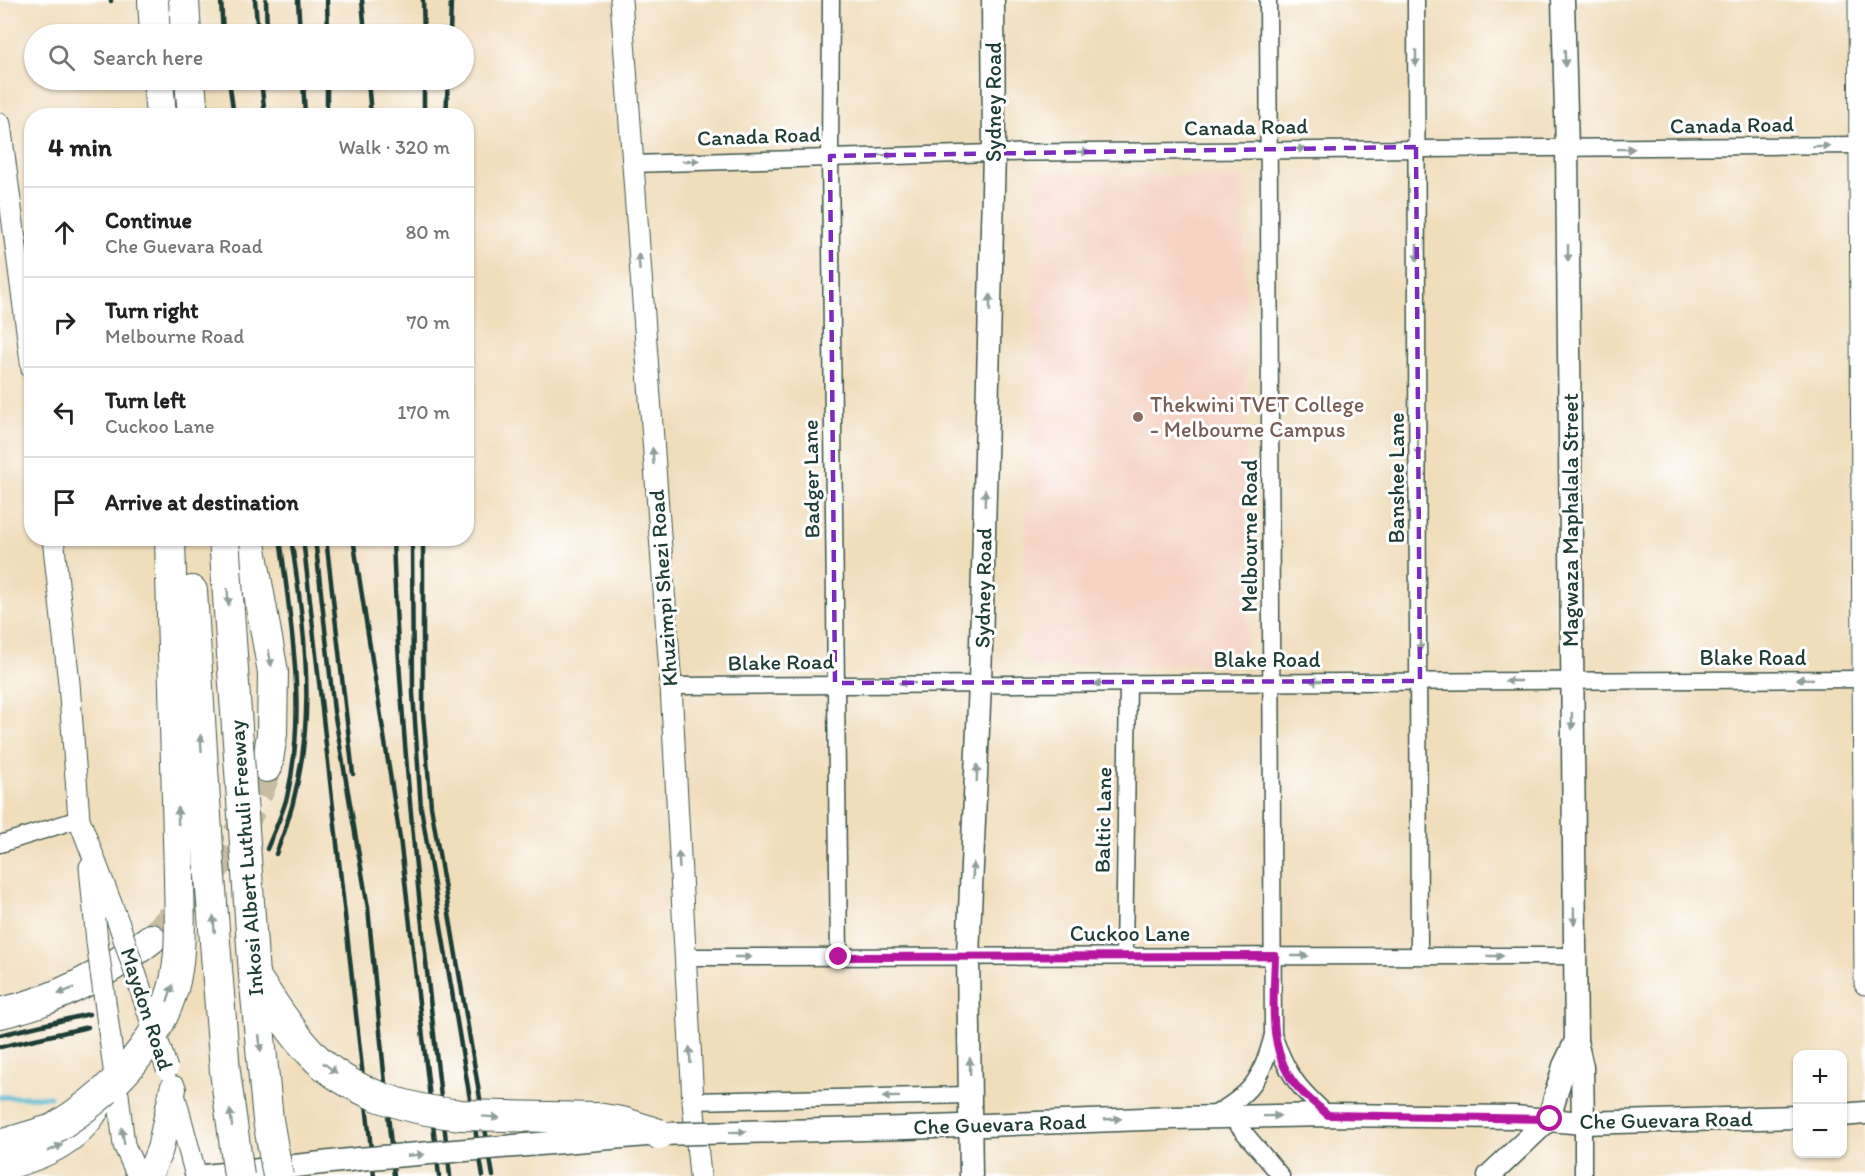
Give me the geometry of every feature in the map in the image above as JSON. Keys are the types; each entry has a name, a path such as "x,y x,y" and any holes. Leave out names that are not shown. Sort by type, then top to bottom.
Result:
{"highway":[{"path":"153,0 155,24"},
{"path":"184,0 185,24"},
{"path":"159,90 160,108"},
{"path":"191,90 192,108"},
{"path":"0,1145 53,1129 82,1111 131,1067 158,1029 173,988 179,921 170,546"},
{"name":"Inkosi Albert Luthuli Freeway","path":"189,546 225,1072 239,1176"},
{"name":"Inkosi Albert Luthuli Freeway","path":"225,546 254,975 268,1120 278,1176"},
{"path":"250,546 273,672 272,734 267,767"},
{"path":"0,1013 19,1009 73,988 118,965 151,939"},
{"path":"254,975 313,1056 346,1081 392,1101 450,1114 608,1119 659,1134"}],"main road":[{"name":"Sydney Road","path":"971,1176 968,956 980,683 994,153 993,0"},
{"name":"Magwaza Maphalala Street","path":"1563,0 1567,150 1576,1041 1582,1067 1583,1123"},
{"name":"Magwaza Maphalala Street","path":"1550,1119 1564,1066 1576,1041"},
{"path":"0,1168 51,1150 81,1131 95,1114 105,1090 112,1059"},
{"path":"149,1176 160,1149 170,1079"},
{"path":"1847,1115 1865,1113"},
{"name":"Che Guevara Road","path":"205,1176 358,1159 659,1134 1328,1115 1550,1119 1583,1123 1793,1117"},
{"path":"1489,1176 1550,1119"}],"street":[{"name":"Khuzimpi Shezi Road","path":"621,0 671,686 693,1101 700,1176"},
{"name":"Badger Lane","path":"831,0 830,156 839,957"},
{"name":"Melbourne Road","path":"1220,1117 1253,1085 1264,1068 1273,1035 1275,956 1268,0"},
{"name":"Banshee Lane","path":"1416,0 1420,681 1419,955"},
{"path":"1860,0 1863,101 1860,145 1865,984"},
{"path":"0,124 24,308"},
{"name":"Canada Road","path":"632,164 830,156 994,153 1416,147 1567,150 1860,145"},
{"name":"Maydon Road","path":"54,546 69,684 79,819 120,927 170,1079 196,1176"},
{"name":"Blake Road","path":"671,686 835,683 1128,684 1272,681 1863,679"},
{"name":"Baltic Lane","path":"1124,956 1128,684"},
{"path":"0,844 79,819"},
{"name":"Maydon Road","path":"89,845 97,942 124,1145 138,1176"},
{"name":"Cuckoo Lane","path":"685,957 1575,956"},
{"name":"Melbourne Road","path":"1273,1035 1290,1076 1299,1089 1328,1115"},
{"name":"Che Guevara Road","path":"693,1101 970,1095"},
{"path":"1220,1117 1281,1176"},
{"name":"Magwaza Maphalala Street","path":"1583,1123 1583,1176"}],"highlighted area":[{"path":"1416,147 1420,681 835,683 830,156"}],"shaded area":[{"name":"Thekwini TVET College - Melbourne Campus","path":"1043,172 1244,178 1247,664 1034,666 1022,653 1037,181"}],"waterway":[{"path":"0,1097 50,1097"}],"tunnel":[{"path":"151,939 187,902 221,860 248,815 267,767"}],"railway":[{"path":"221,0 222,24"},
{"path":"255,0 257,24"},
{"path":"266,0 267,24"},
{"path":"298,0 299,24"},
{"path":"327,0 328,24"},
{"path":"362,0 364,24"},
{"path":"423,0 424,24"},
{"path":"450,24 451,0"},
{"path":"230,90 233,108"},
{"path":"262,90 264,108"},
{"path":"304,90 305,108"},
{"path":"327,90 327,108"},
{"path":"369,90 370,108"},
{"path":"424,90 424,108"},
{"path":"446,108 447,90"},
{"path":"267,849 287,797 296,733 295,668 281,546"},
{"path":"276,854 290,814 305,736 305,659 292,546"},
{"path":"304,546 374,1176"},
{"path":"316,546 334,711 368,908 394,1176"},
{"path":"327,546 353,774"},
{"path":"354,546 400,838 439,1176"},
{"path":"393,546 401,698 408,778 450,1176"},
{"path":"412,546 413,693 421,808 483,1176"},
{"path":"423,546 423,714 431,806 493,1176"},
{"path":"0,1035 89,1014"},
{"path":"0,1047 88,1027"}],"place":[{"name":"Thekwini TVET College - Melbourne Campus","path":"1138,417"}],"route":[{"path":"839,957 1275,956 1273,1035 1290,1076 1299,1089 1328,1115 1550,1119"}]}
